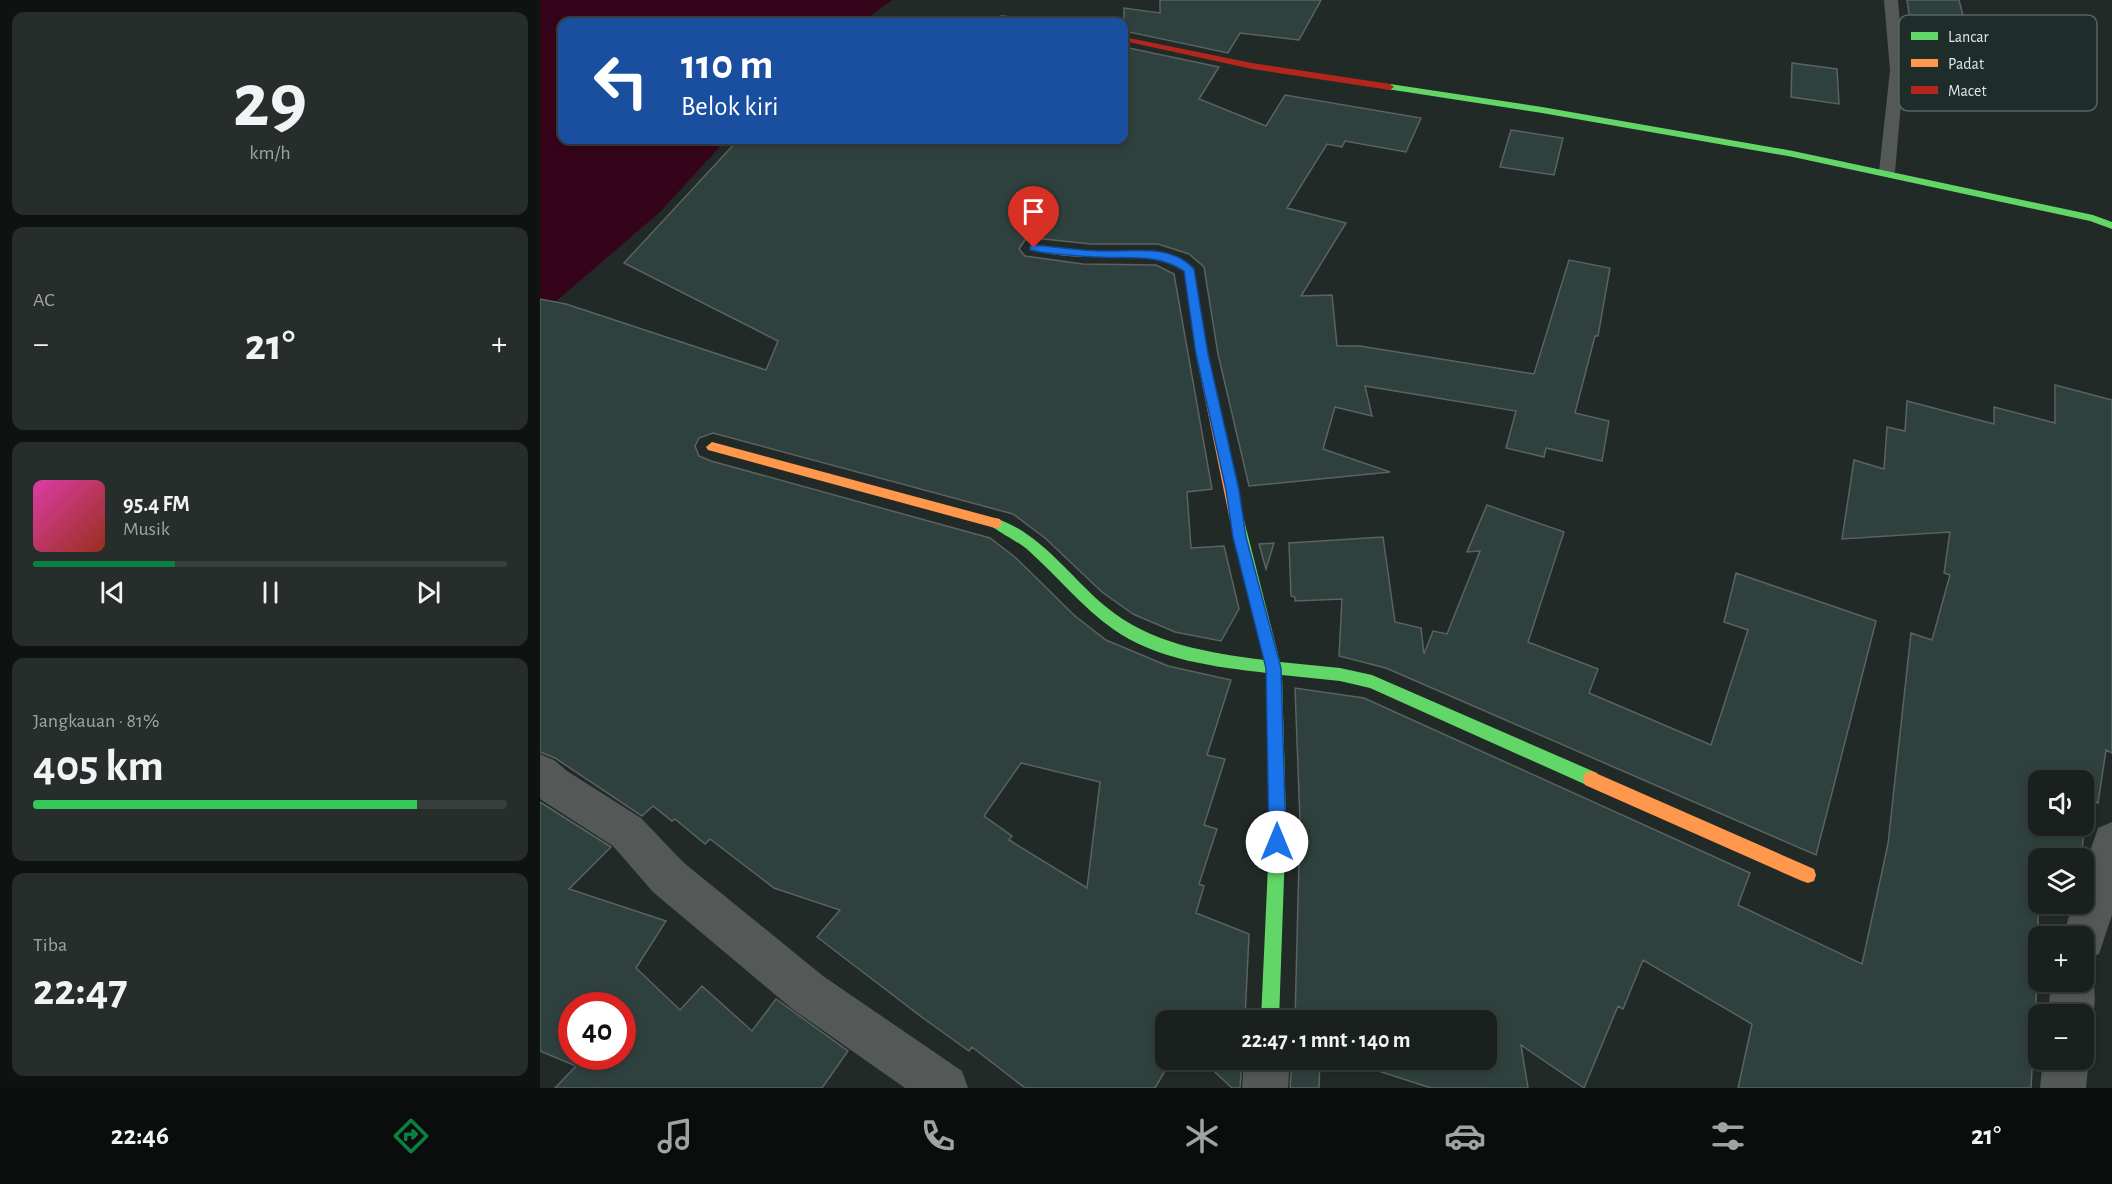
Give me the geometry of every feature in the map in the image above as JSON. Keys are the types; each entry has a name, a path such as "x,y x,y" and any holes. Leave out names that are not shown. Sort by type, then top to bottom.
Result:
{"street":[{"path":"1128,40 1252,66 1542,110 1887,172 2094,218 2112,226"},
{"path":"1034,248 1100,254 1146,253 1174,260 1189,269 1202,354 1232,490 1239,537 1274,668 1278,821 1270,1010"},
{"path":"712,447 1001,525 1023,540 1099,614 1136,636 1190,654 1274,668 1331,672 1372,682 1808,875"},
{"path":"540,773 553,785 627,832 668,877 807,992 945,1088"},
{"path":"2088,926 2112,842"},
{"path":"1265,1088 1266,1070"},
{"path":"2063,1088 2065,1070"}],"lane":[{"path":"1887,172 1897,70 1892,0"}],"shaded area":[{"path":"540,0 892,0 867,18 558,18 558,144 722,144 660,212 540,315"}],"building":[{"path":"1160,0 1321,0 1299,40 1240,33 1228,53 1128,32 1128,18 1124,18 1124,8 1160,13"},
{"path":"1907,0 1959,0 1963,15 1909,15"},
{"path":"1128,48 1219,67 1199,99 1266,126 1285,95 1421,118 1406,152 1345,141 1342,147 1327,144 1287,208 1346,223 1301,296 1332,295 1337,346 1360,346 1534,374 1569,260 1610,268 1598,336 1595,336 1575,413 1609,421 1602,461 1546,448 1544,457 1506,448 1516,411 1365,386 1372,416 1335,407 1323,449 1390,472 1249,486 1218,354 1204,267 1189,254 1158,244 1091,244 1034,238 1025,240 1019,249 1025,256 1083,264 1156,265 1174,274 1212,489 1187,492 1191,548 1224,546 1239,609 1221,641 1175,632 1133,614 1102,592 1045,538 1013,514 713,433 699,438 695,446 699,456 711,461 990,538 1016,558 1075,616 1106,640 1168,666 1231,680 1207,755 1225,759 1204,825 1217,829 1199,884 1204,886 1196,913 1249,934 1245,1010 1155,1010 1155,1070 1166,1070 1155,1088 1025,1088 972,1047 969,1051 923,1018 817,937 840,910 774,888 710,839 705,844 675,819 672,821 653,806 642,816 555,758 540,752 540,299 566,304 766,370 778,341 624,263 734,144 1128,144","holes":["1021,763 1100,782 1087,888 1009,840 1012,836 984,816"]},
{"path":"1792,63 1837,69 1839,104 1791,97"},
{"path":"1511,130 1563,138 1554,175 1500,167"},
{"path":"2055,385 2112,400 2112,753 2106,750 2098,803 2094,801 2094,770 2028,770 2028,836 2084,836 2082,848 2028,848 2028,914 2038,914 2038,926 2028,926 2028,992 2036,992 2036,1004 2028,1004 2028,1070 2032,1070 2031,1088 1738,1088 1752,1024 1643,960 1623,1009 1618,1006 1584,1088 1521,1045 1528,1088 1431,1088 1375,1070 1497,1070 1497,1010 1295,1010 1300,821 1295,688 1364,698 1750,873 1738,905 1862,964 1888,844 1911,633 1932,640 1950,575 1944,573 1950,532 1842,539 1854,460 1884,469 1887,427 1905,431 1907,401 1994,424 1994,407 2055,423"},
{"path":"1487,505 1564,532 1528,642 1598,669 1589,693 1711,745 1748,630 1724,622 1736,573 1876,621 1816,855 1386,668 1339,656 1342,599 1295,601 1295,597 1291,596 1289,543 1383,537 1395,622 1421,628 1424,654 1433,631 1447,634 1480,551 1467,552"},
{"path":"1274,543 1266,569 1259,544"},
{"path":"540,802 611,847 569,889 666,921 636,968 680,1010 702,986 752,1031 776,999 848,1051 822,1088 555,1088 572,1070 636,1070 636,992 558,992 558,1058 540,1051"},
{"path":"1213,1070 1241,1070 1240,1088 1232,1088"},
{"path":"1291,1070 1320,1070 1319,1088 1290,1088"}],"traffic: fast":[{"path":"1390,87 1542,110 1793,154 2093,218 2112,226"},
{"path":"1236,516 1274,668 1278,821 1270,1010"},
{"path":"995,523 1030,543 1101,611 1120,626 1140,637 1175,650 1212,659 1340,675 1372,682 1591,779"}],"traffic: slow":[{"path":"1034,248 1090,254 1153,255 1177,262 1189,269 1202,354 1236,516"},
{"path":"712,447 995,523"},
{"path":"1591,779 1808,875"}],"traffic: jam":[{"path":"1128,40 1252,66 1390,87"}],"route":[{"path":"1034,248 1100,254 1132,252 1161,255 1182,263 1189,269 1202,354 1232,490 1239,537 1274,668 1277,842"}]}
